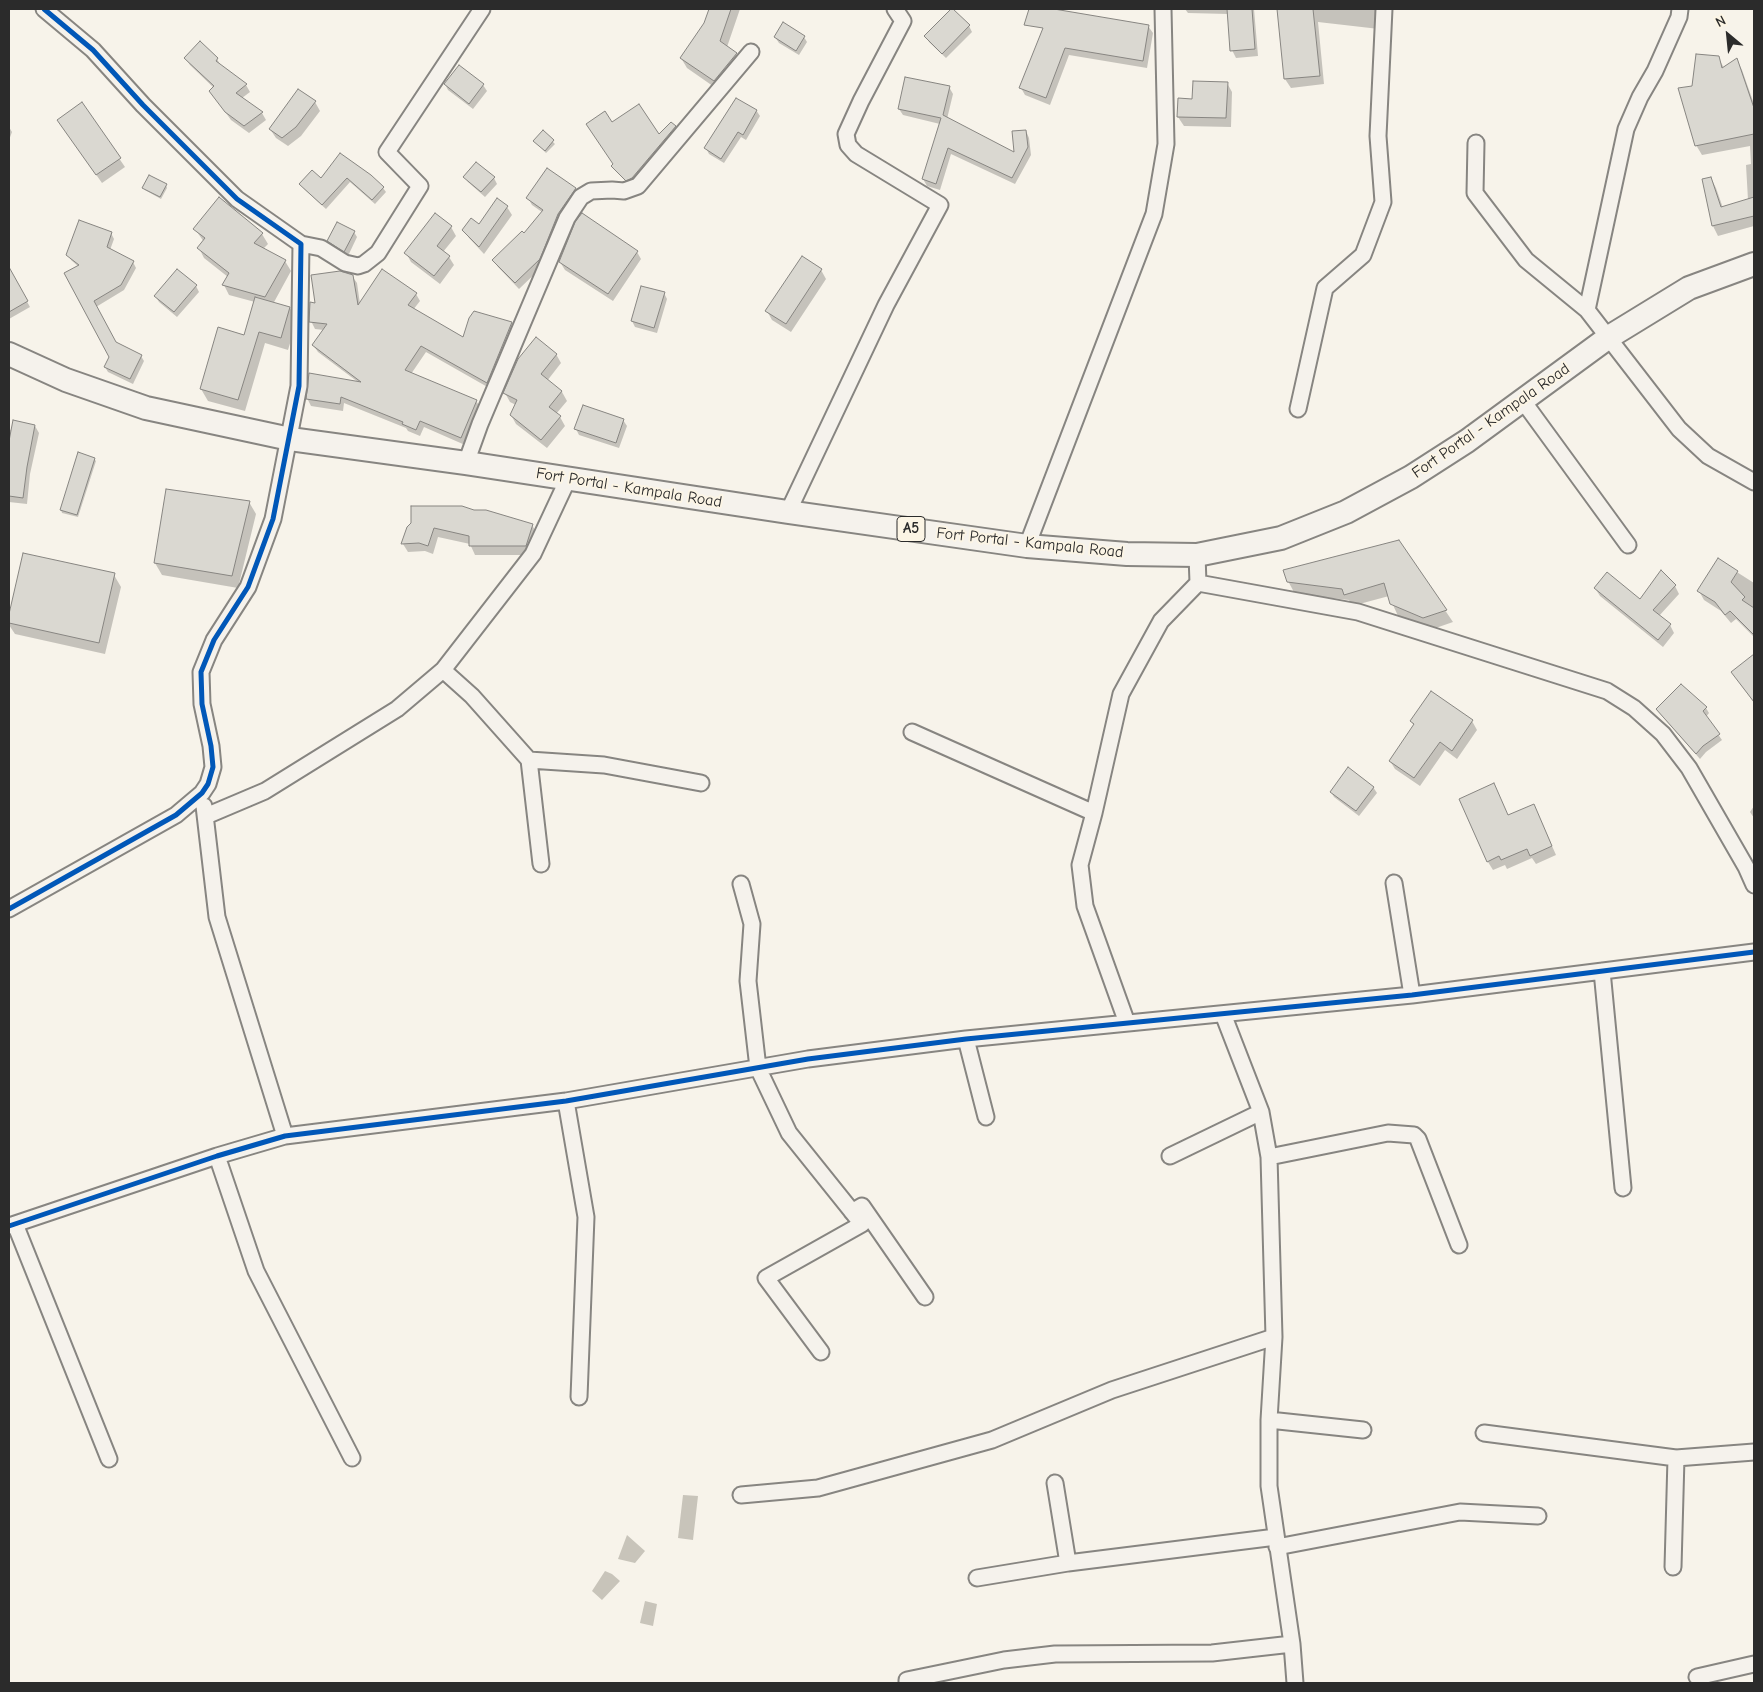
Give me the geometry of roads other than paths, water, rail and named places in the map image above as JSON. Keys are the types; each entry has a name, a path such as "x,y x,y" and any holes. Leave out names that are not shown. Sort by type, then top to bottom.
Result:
{"main road":[{"name":"Fort Portal - Kampala Road","path":"9,354 66,380 146,408 290,439 466,463 1026,546 1127,554 1197,555 1281,538 1346,512 1410,477 1467,441 1609,337 1689,288 1754,264"}],"street":[{"path":"44,9 93,50 143,106 238,199 301,244 321,248 345,263 358,266 364,264 378,253 420,186 387,152 482,9"},
{"path":"788,512 886,305 940,205 856,154 848,145 846,134 849,126 903,21 895,9"},
{"path":"1026,546 1154,214 1166,144 1163,9"},
{"path":"1298,409 1325,288 1363,255 1383,202 1378,136 1384,9"},
{"path":"1587,310 1626,128 1640,97 1655,71 1679,17 1680,9"},
{"path":"466,463 480,424 567,218 581,198 591,190 624,191 638,186 751,52"},
{"path":"1476,143 1475,193 1526,260 1587,310 1679,429 1708,456 1754,482"},
{"path":"9,909 176,815 202,792 208,784 213,767 211,746 202,704 201,672 214,640 248,587 273,519 299,386 301,244"},
{"path":"1522,401 1628,545"},
{"path":"206,816 273,786 397,709 443,670 533,554 568,478"},
{"path":"1127,1023 1084,906 1080,865 1121,694 1161,621 1198,583 1197,555"},
{"path":"1198,583 1358,612 1606,691 1634,708 1663,734 1689,768 1746,867 1754,885"},
{"path":"443,670 472,696 529,760 541,864"},
{"path":"912,732 1094,813"},
{"path":"529,760 604,766 701,783"},
{"path":"202,792 217,917 284,1136"},
{"path":"1394,883 1412,995"},
{"path":"741,884 752,924 748,981 758,1068 789,1133 862,1224 766,1278 821,1352"},
{"path":"109,1459 12,1225 217,1156 284,1136 566,1101 808,1059 966,1039 1412,995 1754,952"},
{"path":"1602,971 1623,1188"},
{"path":"1223,1014 1261,1112 1269,1157 1274,1337 1269,1420 1269,1486 1292,1644 1295,1683"},
{"path":"966,1039 986,1117"},
{"path":"566,1101 586,1217 579,1397"},
{"path":"1170,1156 1261,1112"},
{"path":"1269,1157 1388,1132 1414,1135 1418,1139 1458,1245"},
{"path":"217,1156 256,1271 352,1458"},
{"path":"852,1212 862,1206 925,1297"},
{"path":"741,1495 818,1488 992,1440 1112,1390 1274,1337"},
{"path":"1269,1420 1363,1430"},
{"path":"1484,1433 1676,1458 1754,1452"},
{"path":"1673,1567 1676,1458"},
{"path":"1055,1483 1068,1563"},
{"path":"976,1578 1068,1563 1277,1542 1460,1512 1538,1516"},
{"path":"907,1683 906,1680 1004,1660 1055,1654 1212,1653 1292,1644"},
{"path":"1697,1677 1754,1664"}]}
